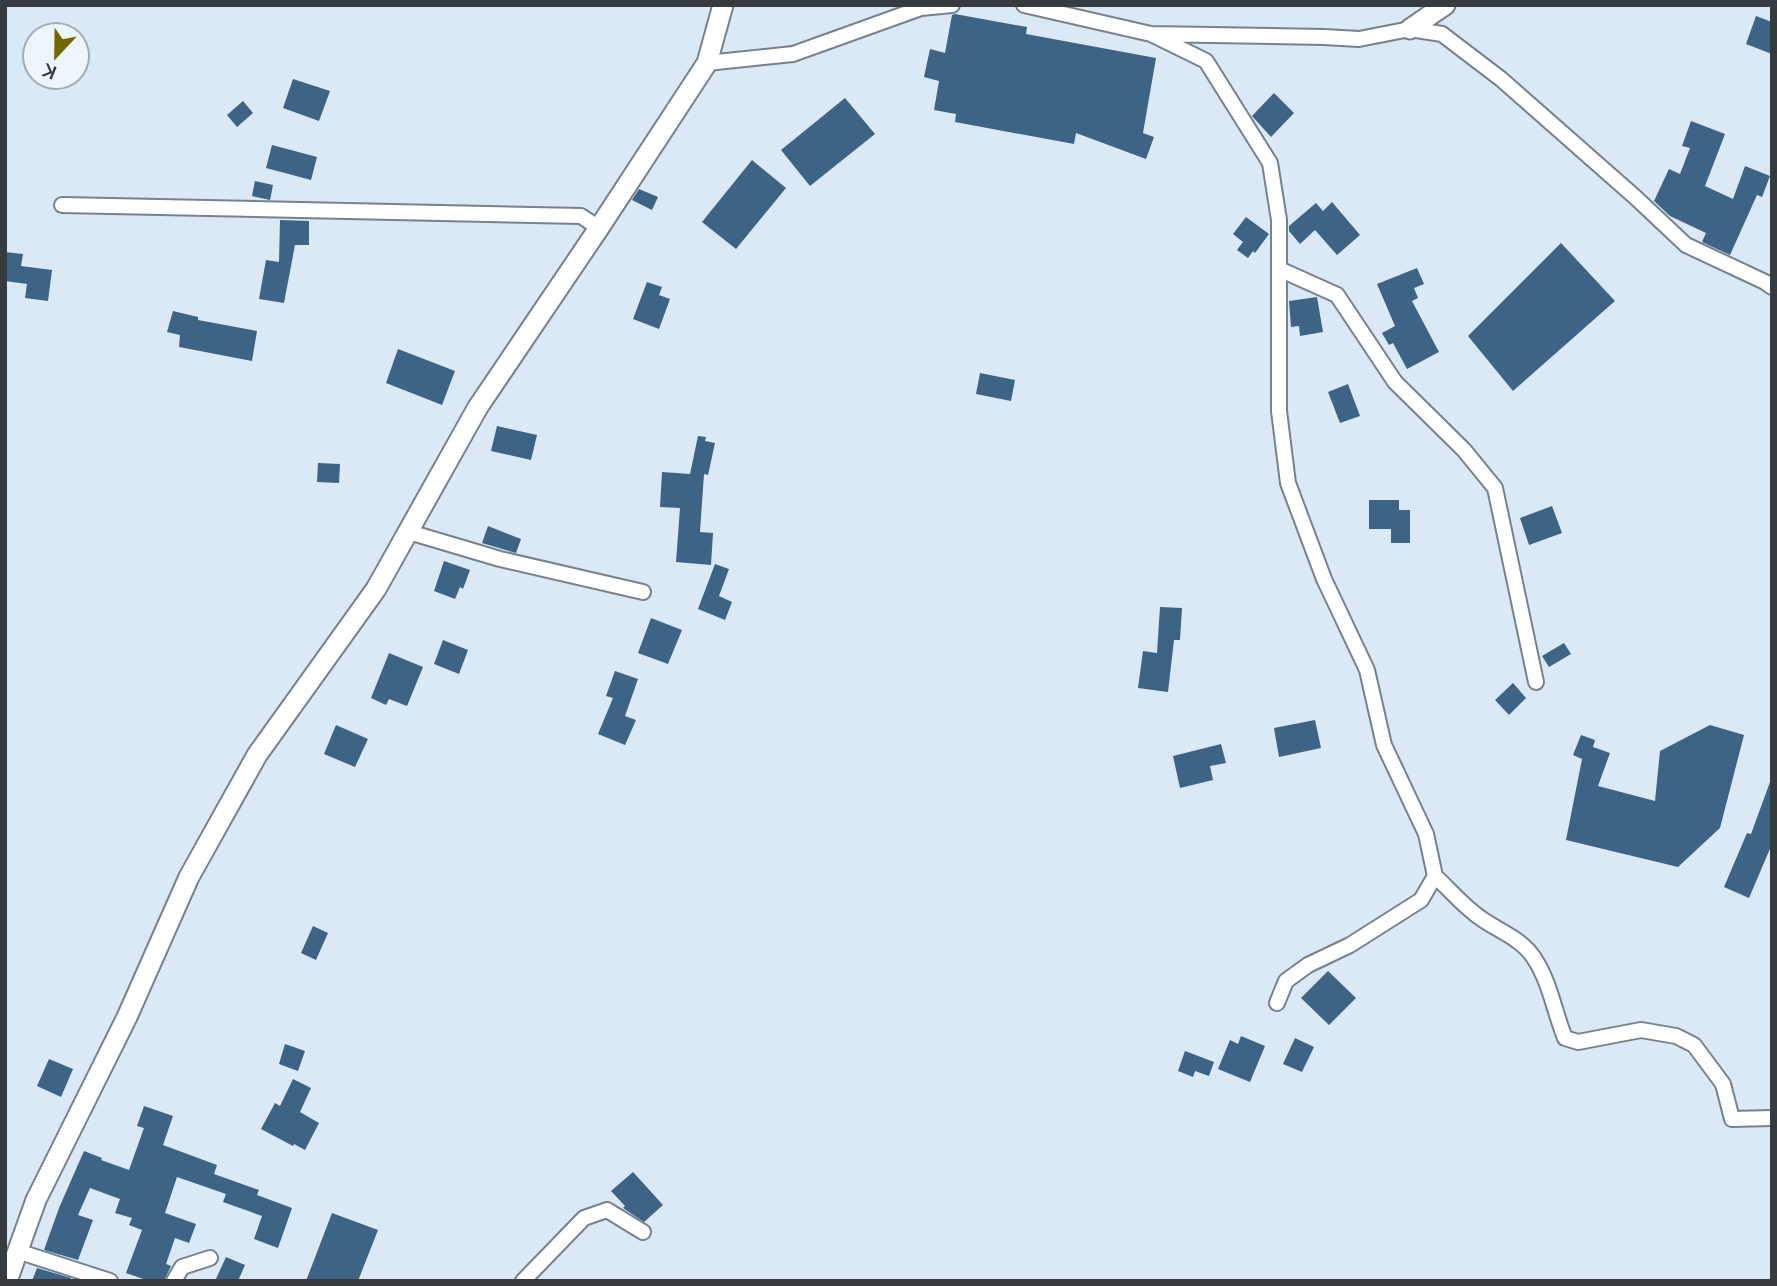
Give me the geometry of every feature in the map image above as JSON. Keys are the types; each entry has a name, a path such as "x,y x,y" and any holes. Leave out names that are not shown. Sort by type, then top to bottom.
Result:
{"street":[{"path":"7,1281 36,1200 127,1017 189,877 257,755 376,589 478,407 707,62 723,5"},
{"path":"707,62 793,54 921,8 952,5"},
{"path":"1024,5 1151,34 1359,39 1410,29 1442,34 1501,79 1686,245 1772,287"},
{"path":"1410,29 1445,5"},
{"path":"1151,34 1206,61 1270,163 1279,220 1279,411 1288,483 1324,579 1367,670 1384,745 1426,834 1435,876 1475,915 1507,933 1533,956 1548,985 1564,1038 1578,1042 1641,1030 1676,1036 1694,1045 1723,1083 1732,1119 1772,1118"},
{"path":"62,205 581,216 599,228"},
{"path":"1279,269 1337,295 1395,382 1464,450 1495,488 1536,682"},
{"path":"409,532 499,559 643,592"},
{"path":"1277,1003 1286,981 1308,965 1350,945 1421,900 1435,876"},
{"path":"523,1281 584,1218 607,1210 643,1232"},
{"path":"17,1251 110,1281"},
{"path":"173,1281 182,1267 210,1258"}],"building":[{"path":"952,15 1027,27 1026,34 1156,58 1143,133 1154,137 1146,159 1076,133 1074,144 955,122 956,114 934,110 939,81 924,77 930,49 945,53"},
{"path":"1756,16 1772,22 1772,54 1746,44"},
{"path":"293,79 330,91 319,121 283,108"},
{"path":"1274,93 1294,113 1271,137 1252,116"},
{"path":"845,98 875,134 810,186 781,150"},
{"path":"243,101 253,113 237,127 227,115"},
{"path":"1691,121 1725,134 1705,186 1733,199 1745,166 1770,176 1762,197 1757,195 1730,255 1702,242 1706,233 1670,216 1654,201 1669,169 1680,174 1690,148 1682,146"},
{"path":"272,145 317,157 311,180 266,168"},
{"path":"752,160 786,188 736,249 702,222"},
{"path":"255,181 273,185 270,200 252,196"},
{"path":"639,189 658,197 652,210 632,200"},
{"path":"1332,202 1360,235 1337,255 1315,230 1300,244 1289,231 1289,226 1316,203 1323,211"},
{"path":"1246,217 1269,234 1248,258 1237,250 1243,242 1233,234"},
{"path":"280,220 309,221 309,245 295,245 284,303 259,299 266,260 279,262"},
{"path":"1561,243 1615,301 1513,391 1468,336"},
{"path":"5,252 23,254 21,266 52,270 48,301 25,298 27,284 5,281"},
{"path":"1417,268 1424,284 1414,288 1418,298 1412,301 1439,352 1407,369 1393,343 1389,345 1382,333 1395,326 1377,284"},
{"path":"647,282 662,287 659,295 670,299 659,329 633,319"},
{"path":"1317,297 1323,332 1300,336 1299,326 1291,327 1289,301"},
{"path":"173,311 198,317 198,320 257,331 252,361 179,347 180,335 167,332"},
{"path":"398,349 455,371 442,405 386,383"},
{"path":"980,373 1015,380 1011,401 976,394"},
{"path":"1348,384 1360,416 1340,423 1328,392"},
{"path":"497,426 537,435 531,460 491,451"},
{"path":"698,436 706,437 705,441 715,443 708,475 704,474 700,532 713,533 711,565 676,562 680,508 660,507 662,472 690,474"},
{"path":"318,463 340,464 339,483 317,482"},
{"path":"1369,500 1399,500 1399,510 1410,510 1410,543 1391,543 1391,529 1369,529"},
{"path":"1552,506 1562,533 1529,545 1520,518"},
{"path":"488,526 521,539 516,553 482,543"},
{"path":"444,561 470,570 463,589 460,587 455,599 434,591"},
{"path":"715,564 729,569 719,596 732,602 725,620 698,609"},
{"path":"1160,607 1182,608 1180,640 1174,640 1168,692 1138,688 1143,651 1157,653"},
{"path":"651,618 682,630 668,664 638,653"},
{"path":"443,640 468,650 459,674 434,664"},
{"path":"1564,643 1571,654 1549,667 1542,656"},
{"path":"389,653 423,667 407,706 389,699 386,705 371,698"},
{"path":"615,671 638,679 625,716 636,720 625,745 598,734 613,698 606,696"},
{"path":"1513,683 1526,698 1509,715 1495,700"},
{"path":"1315,720 1321,748 1279,757 1274,728"},
{"path":"336,725 368,739 355,767 324,754"},
{"path":"1710,725 1744,735 1720,828 1678,867 1566,840 1582,759 1573,755 1581,735 1595,740 1593,747 1610,753 1598,786 1655,801 1660,751"},
{"path":"1221,744 1226,763 1210,766 1213,780 1180,788 1173,756"},
{"path":"1770,782 1772,844 1749,898 1724,887 1747,833 1751,834"},
{"path":"313,926 328,933 316,960 301,953"},
{"path":"1328,971 1356,998 1329,1025 1301,998"},
{"path":"1241,1036 1265,1046 1250,1082 1218,1069 1230,1040 1238,1044"},
{"path":"1295,1038 1314,1047 1302,1072 1283,1064"},
{"path":"285,1044 305,1051 298,1071 279,1064"},
{"path":"1185,1051 1214,1062 1209,1076 1195,1071 1193,1077 1178,1071"},
{"path":"49,1059 73,1069 61,1097 37,1086"},
{"path":"293,1079 311,1088 300,1112 319,1123 305,1150 261,1129 275,1103 280,1106"},
{"path":"144,1106 173,1116 163,1145 217,1165 214,1174 259,1190 257,1195 292,1208 278,1248 254,1239 262,1216 223,1202 226,1194 177,1177 165,1213 196,1224 189,1243 175,1238 166,1264 171,1266 164,1281 149,1281 126,1273 142,1230 129,1225 132,1218 115,1213 120,1199 90,1188 78,1215 93,1220 78,1260 44,1250 84,1151 129,1170 144,1128 137,1126"},
{"path":"633,1172 663,1205 644,1222 623,1208 625,1206 611,1191"},
{"path":"332,1213 378,1230 358,1281 306,1281"},
{"path":"226,1257 245,1265 238,1281 215,1281"},
{"path":"37,1268 71,1278 70,1281 32,1281"}]}
